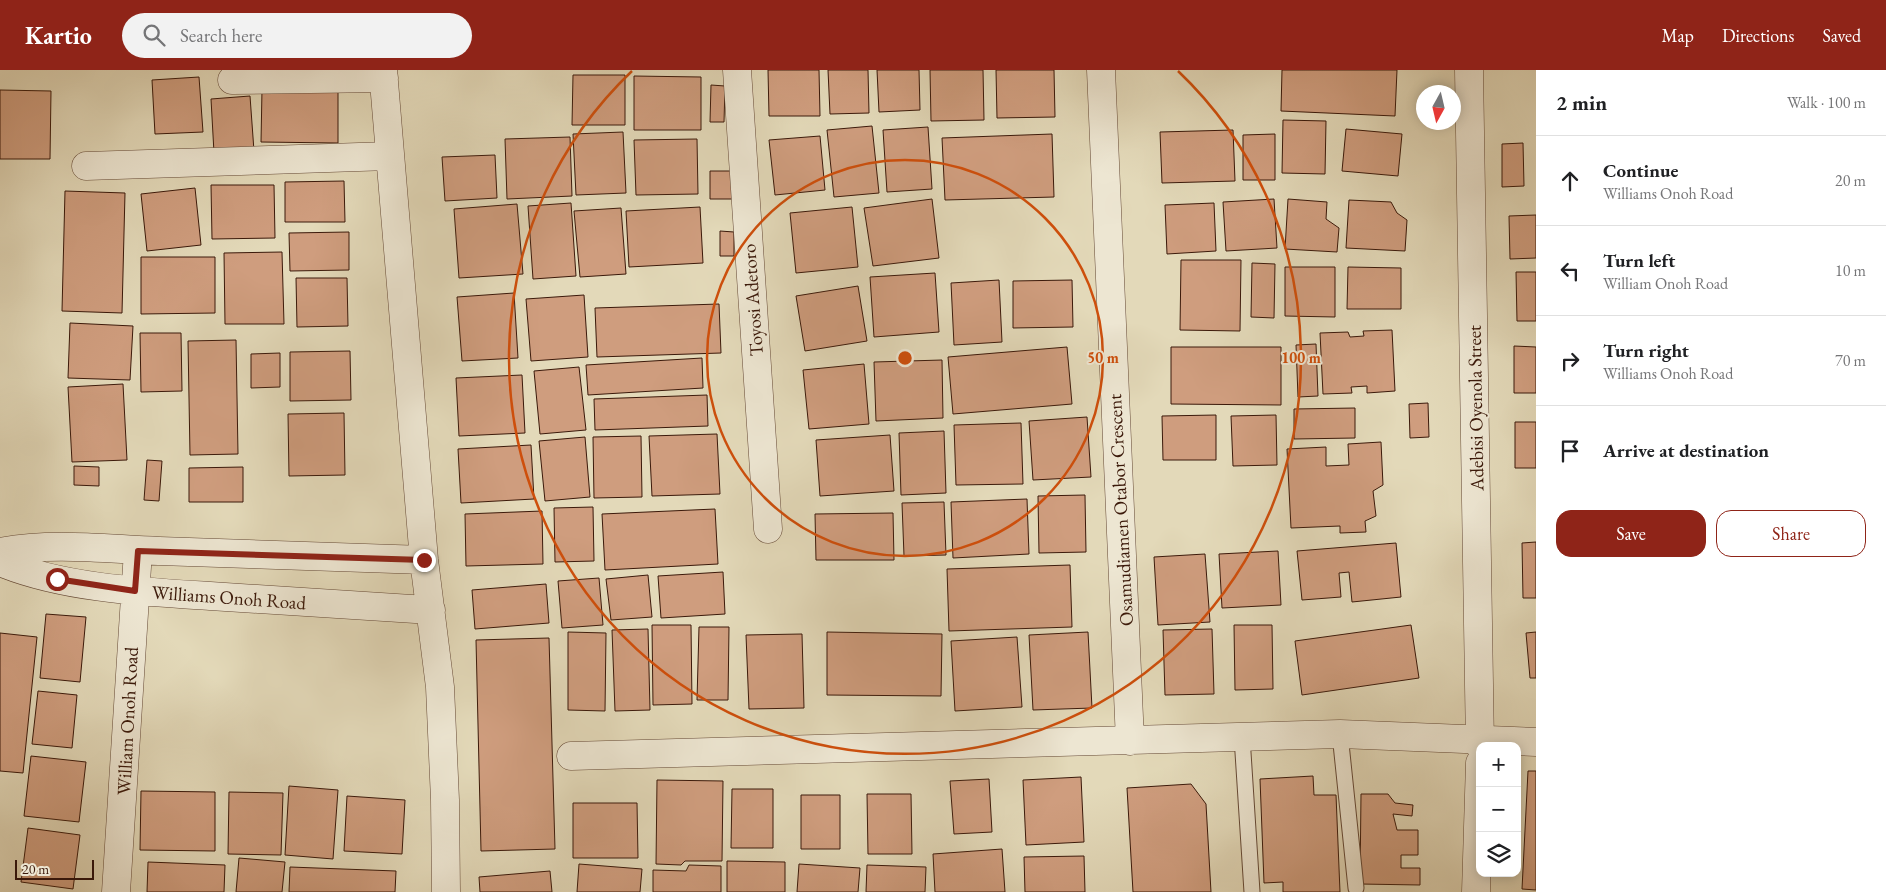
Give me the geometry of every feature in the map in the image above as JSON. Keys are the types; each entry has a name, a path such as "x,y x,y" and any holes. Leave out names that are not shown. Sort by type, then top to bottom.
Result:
{"street":[{"name":"Toyosi Adetoro","path":"737,70 768,529"},
{"name":"Osamudiamen Otabor Crescent","path":"1101,70 1130,741"},
{"name":"Adebisi Oyenola Street","path":"1469,70 1480,742"},
{"path":"232,80 383,74 424,560 440,687 445,800 446,892"},
{"path":"86,166 389,156"},
{"path":"0,552 20,548 58,546 138,551 424,560"},
{"name":"William Onoh Road","path":"116,892 138,551"},
{"name":"Williams Onoh Road","path":"0,562 21,571 57,579 135,591 431,610"},
{"path":"571,756 1340,734 1476,750"},
{"path":"1521,744 1536,742"},
{"name":"Adebisi Oyenola Street","path":"1476,892 1479,787"}],"lane":[{"path":"1340,734 1356,888"},
{"path":"1242,738 1252,892"}],"building":[{"path":"768,70 819,70 820,116 769,116"},
{"path":"828,70 868,70 869,113 830,114"},
{"path":"877,70 919,70 920,110 879,112"},
{"path":"930,70 983,70 984,120 931,121"},
{"path":"996,70 1054,70 1055,117 997,118"},
{"path":"1282,70 1397,70 1395,116 1281,111"},
{"path":"573,75 625,75 625,125 572,125"},
{"path":"634,76 701,77 701,130 634,130"},
{"path":"199,77 203,132 155,134 152,80"},
{"path":"711,85 725,86 724,122 710,122"},
{"path":"262,89 338,90 338,143 261,142"},
{"path":"0,90 51,91 50,159 0,159"},
{"path":"250,96 254,151 214,153 211,99"},
{"path":"1283,120 1326,121 1325,174 1282,173"},
{"path":"872,126 879,193 834,197 827,130"},
{"path":"928,127 932,189 887,192 883,130"},
{"path":"1346,129 1402,134 1398,176 1342,171"},
{"path":"1233,130 1235,181 1162,183 1160,132"},
{"path":"623,132 626,193 576,195 573,134"},
{"path":"1052,134 1054,197 945,200 942,138"},
{"path":"1275,134 1275,180 1243,180 1243,135"},
{"path":"820,136 825,190 775,195 769,140"},
{"path":"570,137 572,196 507,199 505,139"},
{"path":"697,139 698,194 636,195 634,140"},
{"path":"1523,143 1524,186 1502,187 1502,144"},
{"path":"495,155 497,198 445,201 442,157"},
{"path":"710,171 732,171 732,199 710,199"},
{"path":"344,181 345,222 285,222 285,182"},
{"path":"211,185 274,185 275,238 212,239"},
{"path":"195,188 201,245 147,251 141,194"},
{"path":"65,191 125,193 122,313 62,311"},
{"path":"932,199 939,258 873,266 864,208"},
{"path":"1274,199 1277,248 1226,251 1223,202"},
{"path":"1288,199 1327,202 1326,219 1339,228 1337,252 1285,249"},
{"path":"1349,200 1391,202 1397,213 1407,220 1405,251 1346,248"},
{"path":"571,203 576,276 533,279 528,206"},
{"path":"1214,203 1216,251 1167,254 1165,205"},
{"path":"517,204 523,274 459,278 454,209"},
{"path":"700,207 703,263 629,267 626,211"},
{"path":"852,207 858,267 796,273 790,213"},
{"path":"621,208 626,274 580,277 574,211"},
{"path":"1536,215 1536,258 1510,259 1509,216"},
{"path":"720,231 734,232 734,256 720,256"},
{"path":"349,232 349,270 290,271 289,233"},
{"path":"282,252 284,324 225,324 224,253"},
{"path":"141,257 215,257 215,313 141,314"},
{"path":"1181,260 1241,260 1240,331 1180,330"},
{"path":"1252,263 1275,264 1274,318 1251,317"},
{"path":"1285,267 1335,267 1335,317 1285,316"},
{"path":"1348,267 1401,268 1401,309 1347,309"},
{"path":"1516,272 1536,272 1536,321 1517,321"},
{"path":"935,273 939,332 874,337 870,277"},
{"path":"296,278 347,278 348,326 297,327"},
{"path":"999,280 1002,342 954,345 951,283"},
{"path":"1072,280 1073,327 1013,328 1013,281"},
{"path":"858,286 867,341 805,351 796,296"},
{"path":"514,293 518,358 462,361 457,297"},
{"path":"584,295 588,357 531,361 526,299"},
{"path":"719,304 721,353 597,357 595,308"},
{"path":"70,323 133,326 130,380 68,378"},
{"path":"1392,330 1395,391 1367,393 1367,386 1351,387 1352,393 1323,394 1320,333 1348,332 1350,337 1364,336 1363,331"},
{"path":"140,333 181,333 182,391 141,392"},
{"path":"236,340 238,454 190,455 188,341"},
{"path":"1316,344 1318,396 1298,397 1296,345"},
{"path":"1514,346 1536,347 1536,393 1514,393"},
{"path":"1067,347 1072,404 953,414 948,357"},
{"path":"1171,347 1281,347 1281,405 1171,404"},
{"path":"350,351 351,400 290,401 290,352"},
{"path":"280,353 280,387 251,388 251,354"},
{"path":"702,358 703,388 588,395 586,365"},
{"path":"942,360 943,418 876,421 874,362"},
{"path":"864,364 869,424 809,429 803,370"},
{"path":"579,367 586,430 540,434 534,371"},
{"path":"522,375 525,433 459,436 456,378"},
{"path":"123,384 127,460 72,462 68,387"},
{"path":"707,395 708,426 595,430 594,399"},
{"path":"1428,403 1429,437 1410,438 1409,404"},
{"path":"1355,408 1355,438 1294,439 1294,409"},
{"path":"344,413 345,475 289,476 288,414"},
{"path":"1216,415 1216,460 1163,460 1162,416"},
{"path":"1276,415 1277,465 1233,466 1231,416"},
{"path":"1087,417 1091,477 1033,480 1029,421"},
{"path":"1515,422 1536,422 1536,468 1515,468"},
{"path":"1021,423 1023,484 956,485 954,425"},
{"path":"944,431 946,493 901,495 899,433"},
{"path":"717,434 720,494 652,496 649,436"},
{"path":"890,435 894,491 820,496 816,440"},
{"path":"641,436 642,497 594,498 593,437"},
{"path":"585,437 590,497 545,501 539,441"},
{"path":"1381,442 1383,485 1373,491 1376,516 1365,521 1366,532 1340,533 1340,526 1291,528 1287,449 1326,447 1326,466 1349,465 1348,444"},
{"path":"531,445 534,499 461,503 458,449"},
{"path":"147,460 162,461 159,501 144,500"},
{"path":"74,466 99,467 99,486 74,485"},
{"path":"243,467 243,502 189,502 189,468"},
{"path":"1085,495 1086,552 1039,553 1038,496"},
{"path":"1027,499 1029,554 953,558 951,502"},
{"path":"944,502 946,555 904,556 902,503"},
{"path":"593,507 594,561 555,562 554,508"},
{"path":"715,509 718,564 605,570 602,514"},
{"path":"542,511 543,564 466,566 465,514"},
{"path":"893,513 894,560 816,560 815,514"},
{"path":"1536,542 1536,598 1523,598 1522,543"},
{"path":"1396,543 1401,597 1352,602 1349,572 1339,573 1341,597 1302,600 1297,551"},
{"path":"1278,551 1281,605 1222,608 1219,554"},
{"path":"1205,554 1210,622 1158,625 1154,557"},
{"path":"1070,565 1072,627 949,631 947,569"},
{"path":"723,572 725,614 661,618 658,576"},
{"path":"648,575 652,617 611,620 606,579"},
{"path":"599,578 603,625 562,628 558,581"},
{"path":"546,584 549,623 475,629 472,590"},
{"path":"46,614 86,617 80,682 40,678"},
{"path":"652,625 691,625 692,704 653,705"},
{"path":"1234,625 1272,625 1273,689 1235,690"},
{"path":"1411,625 1419,678 1302,695 1295,641"},
{"path":"699,627 729,627 728,700 697,700"},
{"path":"648,629 650,710 615,711 612,630"},
{"path":"1212,629 1214,694 1165,695 1163,630"},
{"path":"568,632 606,633 605,711 568,710"},
{"path":"827,632 942,634 941,696 827,695"},
{"path":"1088,632 1092,708 1033,710 1029,635"},
{"path":"1536,632 1536,678 1530,678 1526,633"},
{"path":"0,633 37,637 23,773 0,771"},
{"path":"802,634 804,708 749,709 746,635"},
{"path":"1017,637 1022,707 955,711 951,641"},
{"path":"549,638 555,849 481,851 476,640"},
{"path":"38,691 77,695 72,748 32,744"},
{"path":"31,756 86,762 79,822 24,816"},
{"path":"1528,771 1536,771 1536,890 1522,889"},
{"path":"1313,776 1314,795 1336,795 1340,892 1283,892 1283,882 1264,883 1260,779"},
{"path":"1081,777 1084,842 1026,845 1023,780"},
{"path":"989,779 992,832 954,834 950,781"},
{"path":"657,780 723,781 722,861 685,861 681,865 656,864"},
{"path":"1191,784 1206,804 1211,892 1133,892 1127,788"},
{"path":"289,786 338,790 333,859 285,855"},
{"path":"732,789 773,789 773,848 731,848"},
{"path":"141,791 215,792 215,851 140,850"},
{"path":"229,792 283,793 281,855 228,854"},
{"path":"867,794 911,794 912,854 868,854"},
{"path":"1361,794 1388,794 1395,803 1413,805 1412,816 1393,814 1397,830 1418,830 1418,855 1401,855 1401,868 1420,868 1420,885 1360,884"},
{"path":"801,795 840,795 840,849 801,849"},
{"path":"347,796 405,800 402,854 344,851"},
{"path":"573,803 637,803 638,858 573,858"},
{"path":"28,828 80,835 73,889 21,882"},
{"path":"1002,849 1005,892 935,892 933,854"},
{"path":"1084,856 1085,892 1025,892 1024,857"},
{"path":"239,858 285,862 282,892 236,892"},
{"path":"727,861 785,862 785,892 727,892"},
{"path":"148,862 225,865 224,892 147,892"},
{"path":"579,864 642,869 640,892 577,892"},
{"path":"799,864 860,868 858,892 797,892"},
{"path":"689,865 721,866 721,892 653,892 653,870 686,871"},
{"path":"867,865 926,867 925,892 866,892"},
{"path":"290,867 396,871 395,892 289,892"},
{"path":"550,871 552,892 480,892 479,877"}],"route":[{"path":"57,579 135,591 138,551 424,560"}]}
